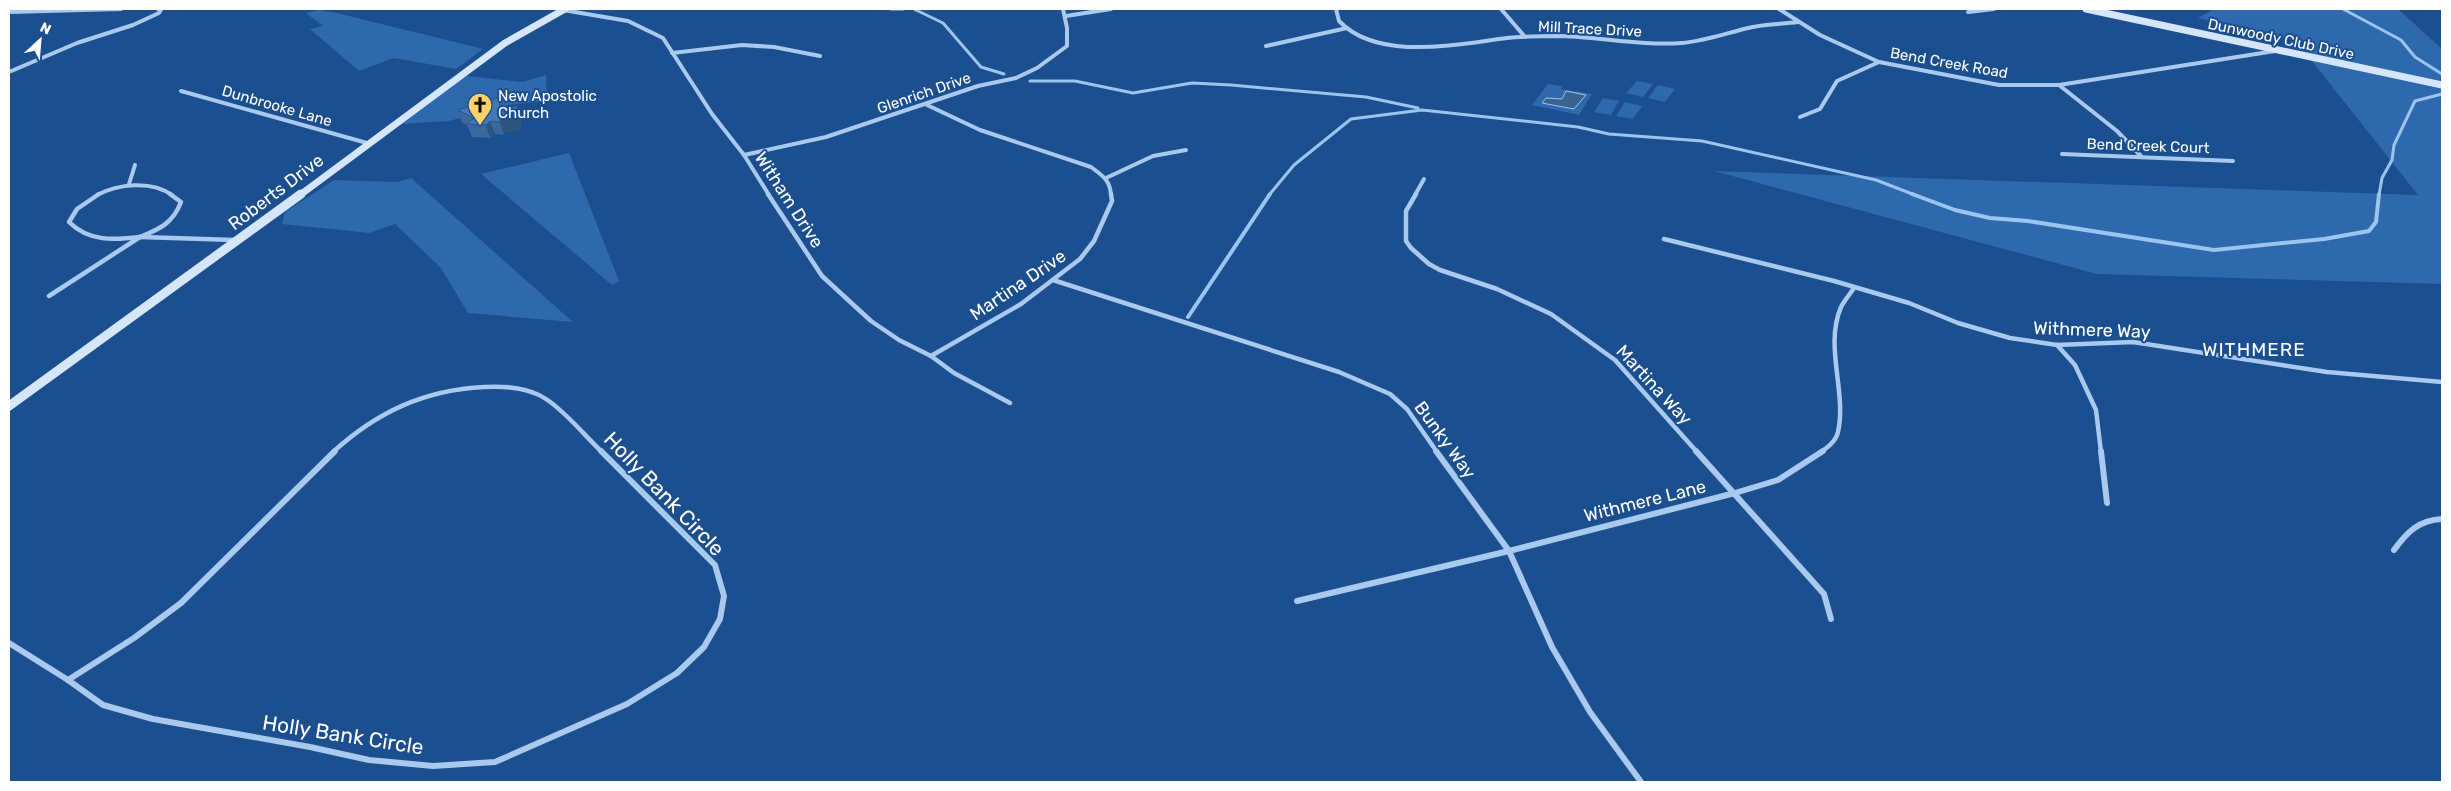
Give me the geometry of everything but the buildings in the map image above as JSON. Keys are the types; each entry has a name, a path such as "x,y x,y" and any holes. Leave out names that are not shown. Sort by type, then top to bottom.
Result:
{"street":[{"path":"9,12 121,9"},
{"path":"9,72 77,42 141,22 159,13 161,10 158,9"},
{"name":"Witham Drive","path":"564,9 644,25 663,38 712,114 744,155 792,233 822,276 871,320 899,340 931,356 954,374 1010,403"},
{"name":"Roberts Drive","path":"9,406 239,240 367,143 505,43 564,9"},
{"name":"Glenrich Drive","path":"744,155 826,137 978,86 1016,78 1037,68 1066,46 1066,16 1063,9"},
{"path":"1066,16 1111,9"},
{"path":"1336,9 1336,18 1347,28"},
{"path":"1501,9 1525,37"},
{"name":"Bend Creek Road","path":"1779,9 1798,22 1843,46 1880,62 1998,85 2059,85 2276,51"},
{"path":"1968,12 1994,9"},
{"name":"Dunwoody Club Drive","path":"2086,9 2442,85"},
{"name":"Mill Trace Drive","path":"1347,28 1370,39 1418,47 1449,46 1525,37 1571,36 1669,44 1717,37 1754,26 1798,22"},
{"path":"1266,46 1347,28"},
{"path":"672,53 742,45 774,47 820,56"},
{"path":"1800,117 1820,108 1837,81 1880,62"},
{"path":"2059,85 2117,131 2141,156"},
{"name":"Dunbrooke Lane","path":"181,91 367,143"},
{"path":"927,104 980,130 1081,162 1106,178 1134,162 1162,152 1186,150"},
{"name":"Bend Creek Court","path":"2062,154 2233,161"},
{"path":"129,184 136,164"},
{"name":"Martina Drive","path":"931,356 998,318 1054,280 1080,259 1101,228 1112,201 1110,184 1106,178"},
{"name":"Martina Way","path":"1424,179 1406,211 1406,240 1411,248 1429,264 1440,270 1497,289 1551,314 1615,360 1640,385 1700,458 1735,493 1824,594 1831,619"},
{"path":"49,296 140,238 162,228 176,215 181,202 174,194 145,184 129,184 93,198 81,205 73,213 70,222 76,229 93,237 128,240 140,238 239,240"},
{"name":"Withmere Way","path":"1664,239 1772,265 1909,303 1984,332 2019,340 2056,344 2133,342 2327,372 2442,382"},
{"name":"Bunky Way","path":"1054,280 1339,372 1390,394 1407,409 1452,475 1510,551 1552,647 1590,712 1642,782"},
{"name":"Withmere Lane","path":"1297,601 1510,551 1735,493 1778,480 1831,445 1838,433 1837,324 1841,307 1854,288"},
{"path":"2056,344 2075,364 2096,410 2107,503"},
{"name":"Holly Bank Circle","path":"9,643 68,680 103,706 153,719 310,747 369,760 433,766 495,762 627,704 677,673 704,647 720,619 724,596 714,565 616,465 546,399 517,387 459,388 423,396 395,408 362,427 325,459 194,592 163,617 68,680"},
{"path":"2394,550 2409,529 2429,518 2442,518"}],"shaded area":[{"path":"2214,9 2398,9 2442,49 2442,284 2097,274 1714,171 2418,195 2296,41 2198,18"},
{"path":"319,10 483,49 456,69 394,58 359,71 310,29 323,26 306,13"},
{"path":"546,75 547,101 508,105 449,121 402,124 466,76 523,82"},
{"path":"1637,81 1653,84 1643,97 1626,93"},
{"path":"1548,84 1562,86 1561,89 1592,94 1579,115 1532,105"},
{"path":"1658,85 1675,89 1665,102 1648,98"},
{"path":"1566,91 1586,95 1574,109 1542,103 1546,98 1562,99"},
{"path":"1603,98 1619,101 1611,115 1594,112"},
{"path":"1625,102 1642,106 1633,119 1616,116"},
{"path":"569,153 619,281 612,285 481,174"},
{"path":"411,178 573,322 468,313 441,268 395,224 369,233 282,224 285,212 334,180 397,182"}],"waterway":[{"path":"891,9 903,9"},
{"path":"914,9 943,23 981,67 1004,74"},
{"path":"2343,9 2401,40 2415,57 2442,74"},
{"path":"1030,81 1075,81 1133,93 1192,83 1231,85 1366,97 1418,108"},
{"path":"2379,195 2382,178 2392,160 2394,145 2415,101 2442,94"},
{"path":"1269,195 1294,165 1351,119 1422,110 1578,127 1609,134 1702,141 1876,180 1915,195"},
{"path":"1188,317 1270,194"},
{"path":"1912,194 1955,210 1990,218 2028,221 2214,250 2324,239 2369,231 2376,222 2379,194"}],"place":[{"name":"New Apostolic Church","path":"480,126"}],"district":[{"name":"WITHMERE","path":"2254,349"}]}
